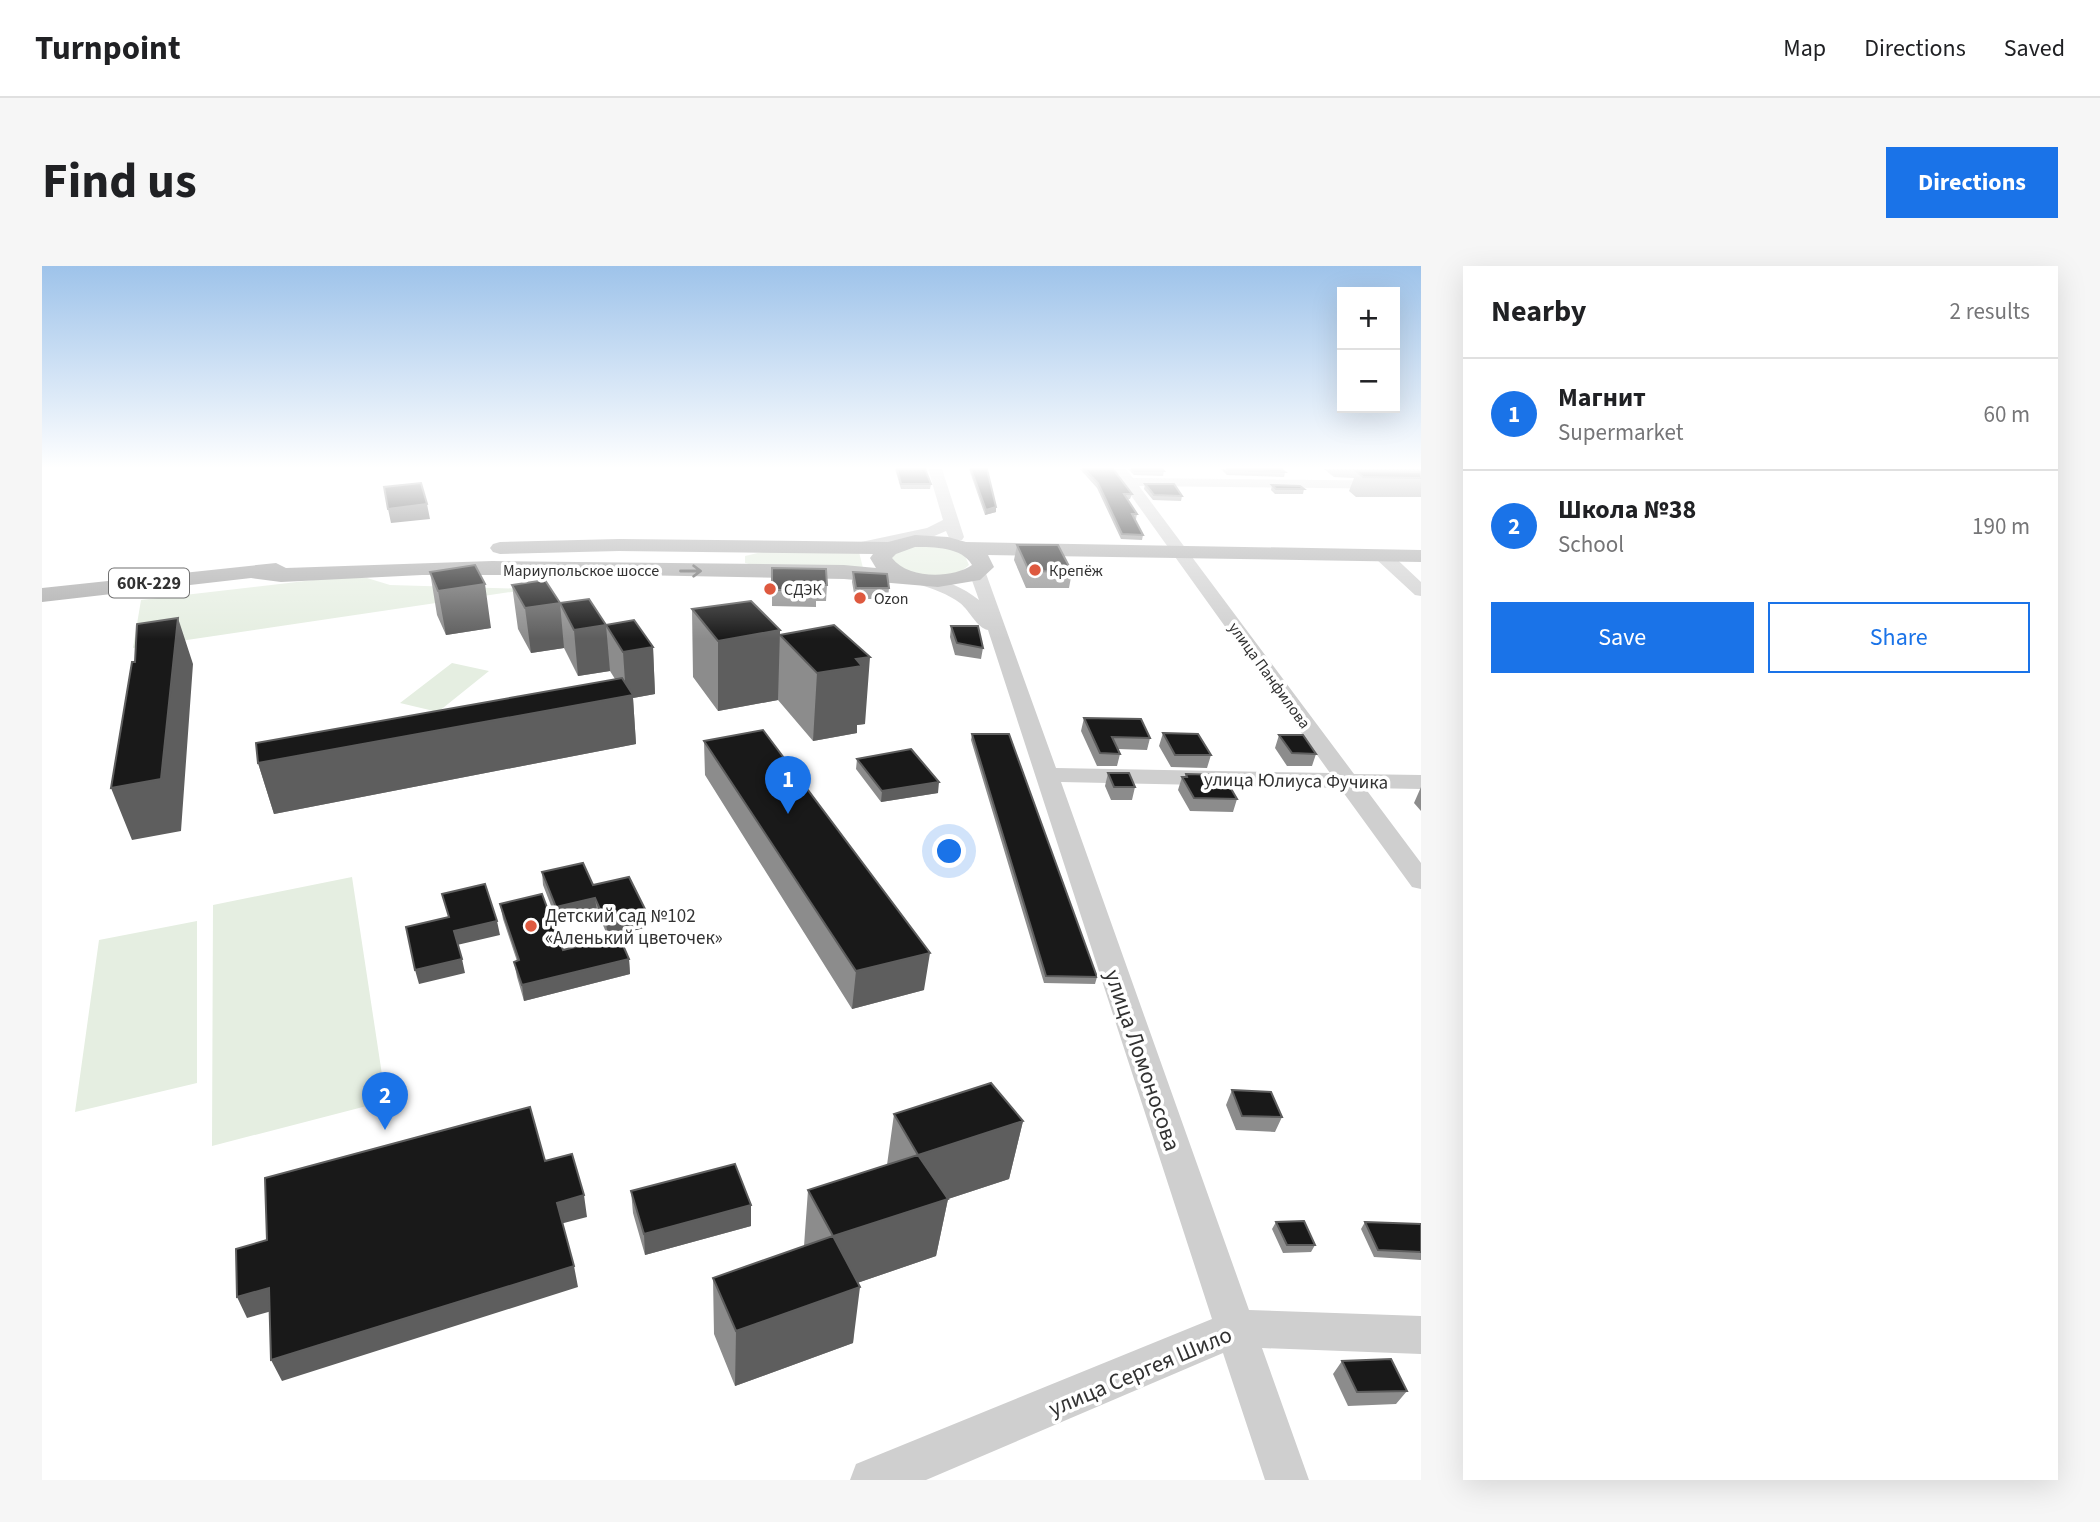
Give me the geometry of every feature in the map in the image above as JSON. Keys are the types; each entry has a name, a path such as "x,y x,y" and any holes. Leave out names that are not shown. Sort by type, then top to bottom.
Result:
{"main road":[{"name":"Мариупольское шоссе","path":"42,595 387,557 528,547 888,548 957,536 1010,549 1075,549"},
{"path":"957,536 978,555 981,567"},
{"path":"888,548 883,553 882,562 892,572 915,578"},
{"name":"Мариупольское шоссе","path":"256,573 281,575 370,571 564,570 852,572 952,580 1016,552 1075,549"},
{"path":"1075,549 1421,556"}],"street":[{"path":"853,548 932,532 957,536 954,526"},
{"name":"улица Панфилова","path":"1160,526 1421,881"},
{"path":"1382,555 1421,591"},
{"name":"улица Ломоносова","path":"981,567 999,640 1287,1480"},
{"name":"улица Ломоносова","path":"915,578 947,587 970,599 982,612 999,640"},
{"name":"улица Юлиуса Фучика","path":"1045,775 1421,782"},
{"name":"улица Сергея Шило","path":"872,1480 1236,1328 1421,1335"}],"shaded area":[{"path":"908,546 945,547 964,554 969,565 962,571 944,576 897,569 889,554"},
{"path":"766,551 859,552 863,568 766,568 745,563 745,556"},
{"path":"331,578 367,578 390,585 531,589 133,648 141,600"},
{"path":"452,663 489,671 438,712 400,703"},
{"path":"352,877 386,1101 212,1146 213,905"},
{"path":"197,921 197,1083 75,1112 99,940"}],"building":[{"path":"1118,526 1138,526 1143,535 1122,534"},
{"path":"1017,545 1058,545 1072,572 1029,571"},
{"path":"475,565 485,584 438,591 430,572"},
{"path":"772,568 826,569 827,585 816,585 817,590 772,590"},
{"path":"853,572 887,574 889,588 856,588"},
{"path":"545,580 560,603 525,608 512,585"},
{"path":"589,599 606,625 574,630 560,603"},
{"path":"751,601 780,630 718,641 692,609"},
{"path":"178,618 161,779 111,788 132,662 135,662 137,624"},
{"path":"634,620 653,647 623,652 606,625"},
{"path":"834,625 870,657 856,659 862,666 817,673 780,635"},
{"path":"951,626 978,626 983,648 957,643"},
{"path":"622,678 633,695 258,763 256,743"},
{"path":"1084,718 1141,719 1150,738 1112,737 1120,754 1100,753"},
{"path":"763,730 930,953 856,971 704,741"},
{"path":"1163,733 1198,734 1211,755 1175,755"},
{"path":"972,734 1009,734 1097,977 1046,976"},
{"path":"1279,735 1303,735 1316,754 1292,753"},
{"path":"911,749 939,782 882,791 857,759"},
{"path":"1108,773 1129,773 1135,787 1114,787"},
{"path":"1186,774 1223,775 1237,799 1194,798 1182,777 1187,777"},
{"path":"583,863 593,885 629,877 647,913 606,923 595,898 556,907 542,872"},
{"path":"485,884 497,921 454,931 462,959 415,970 406,927 449,917 442,894"},
{"path":"542,894 563,950 619,936 629,959 522,985 514,962 519,960 500,904"},
{"path":"991,1083 1023,1121 918,1155 894,1114"},
{"path":"1232,1090 1271,1092 1282,1117 1242,1116"},
{"path":"530,1107 545,1161 572,1154 584,1195 557,1203 574,1266 271,1360 269,1288 237,1297 236,1249 267,1240 265,1178"},
{"path":"918,1155 948,1199 833,1236 808,1190"},
{"path":"735,1164 751,1205 644,1234 631,1191"},
{"path":"1304,1221 1315,1245 1287,1245 1276,1222"},
{"path":"1365,1222 1421,1224 1421,1252 1378,1250"},
{"path":"833,1236 860,1287 736,1331 713,1278"},
{"path":"1391,1359 1407,1391 1357,1392 1342,1361"}],"place":[{"name":"Крепёж","path":"1035,570"},
{"name":"СДЭК","path":"770,589"},
{"name":"Ozon","path":"860,598"},
{"name":"Магнит","path":"788,814"},
{"name":"Детский сад №102 «Аленький цветочек»","path":"531,926"},
{"name":"Школа №38","path":"385,1130"}]}
